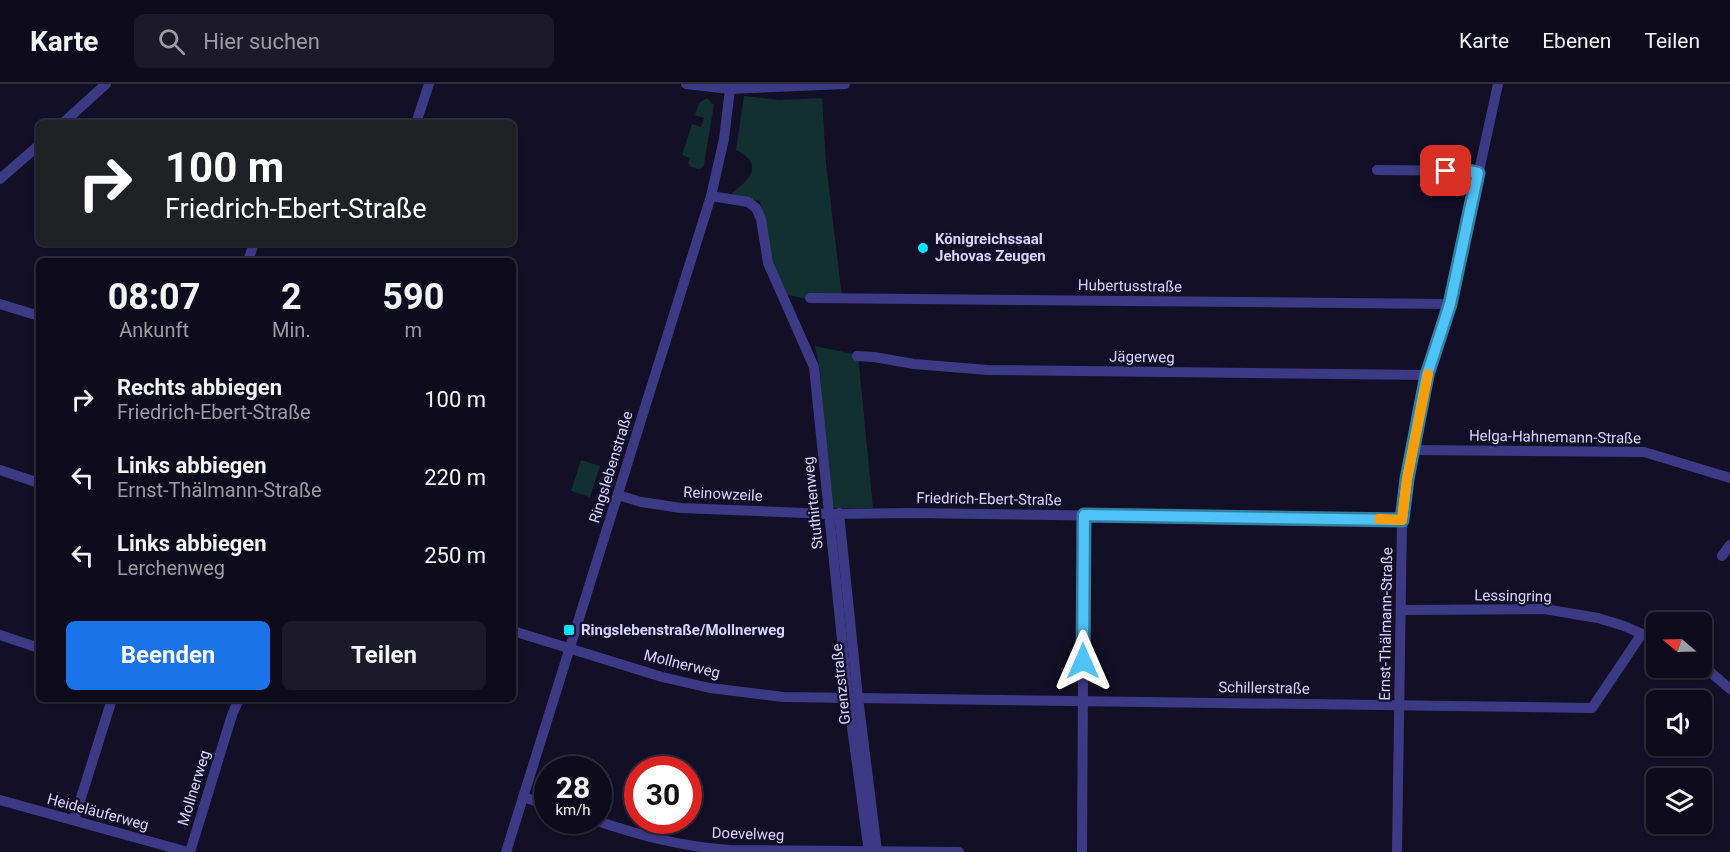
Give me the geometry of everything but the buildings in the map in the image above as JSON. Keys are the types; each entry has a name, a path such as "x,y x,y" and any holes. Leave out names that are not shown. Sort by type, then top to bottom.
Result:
{"street":[{"path":"66,120 106,84"},
{"path":"417,120 429,84"},
{"path":"686,84 730,89 745,86 845,84"},
{"name":"Ernst-Thälmann-Straße","path":"1396,852 1402,520 1412,450 1427,375 1450,304 1498,84"},
{"name":"Ringslebenstraße","path":"506,852 711,196 724,139 730,89"},
{"path":"0,179 36,148"},
{"path":"1377,170 1478,173"},
{"name":"Stuthirtenweg","path":"711,196 748,202 756,208 761,219 768,263 814,367 834,514 869,852"},
{"name":"Hubertusstraße","path":"810,298 1450,304"},
{"path":"0,304 36,315"},
{"name":"Jägerweg","path":"857,356 914,364 988,370 1427,375"},
{"name":"Helga-Hahnemann-Straße","path":"1412,450 1644,452 1730,478"},
{"path":"0,470 36,482"},
{"name":"Reinowzeile","path":"618,495 681,508 834,514"},
{"name":"Friedrich-Ebert-Straße","path":"834,514 1402,520"},
{"path":"1082,852 1084,515"},
{"path":"1722,555 1730,545"},
{"name":"Lessingring","path":"1401,610 1544,609 1598,618 1624,626 1646,637"},
{"name":"Mollnerweg","path":"516,632 662,676 710,688 783,697 853,698"},
{"path":"0,635 36,647"},
{"name":"Schillerstraße","path":"853,698 1592,708 1641,635"},
{"path":"1712,673 1730,689"},
{"name":"Grenzstraße","path":"853,698 877,851"},
{"path":"74,820 111,702"},
{"name":"Mollnerweg","path":"189,852 238,702"},
{"path":"523,797 534,801"},
{"name":"Heideläuferweg","path":"0,800 189,852"},
{"name":"Doevelweg","path":"612,826 676,844 729,850 959,852"}],"green space":[{"path":"744,96 779,100 822,98 826,163 842,297 807,299 784,294 772,267 760,201 735,196 732,193 745,182 752,172 750,161 736,150"},
{"path":"707,98 714,105 704,164 699,169 691,167 688,163 690,158 682,155 692,124 701,127 704,118 695,115 699,103"},
{"path":"815,346 858,355 873,508 830,506 820,371"},
{"path":"581,460 600,466 590,497 571,491"}],"slow traffic":[{"path":"1379,519 1402,520 1407,479 1428,374"}],"place":[{"name":"Königreichssaal Jehovas Zeugen","path":"923,248"},
{"name":"Ringslebenstraße/Mollnerweg","path":"569,630"}],"route":[{"path":"1083,661 1084,515 1402,520 1407,479 1427,375 1450,304 1478,173 1446,171"}]}
